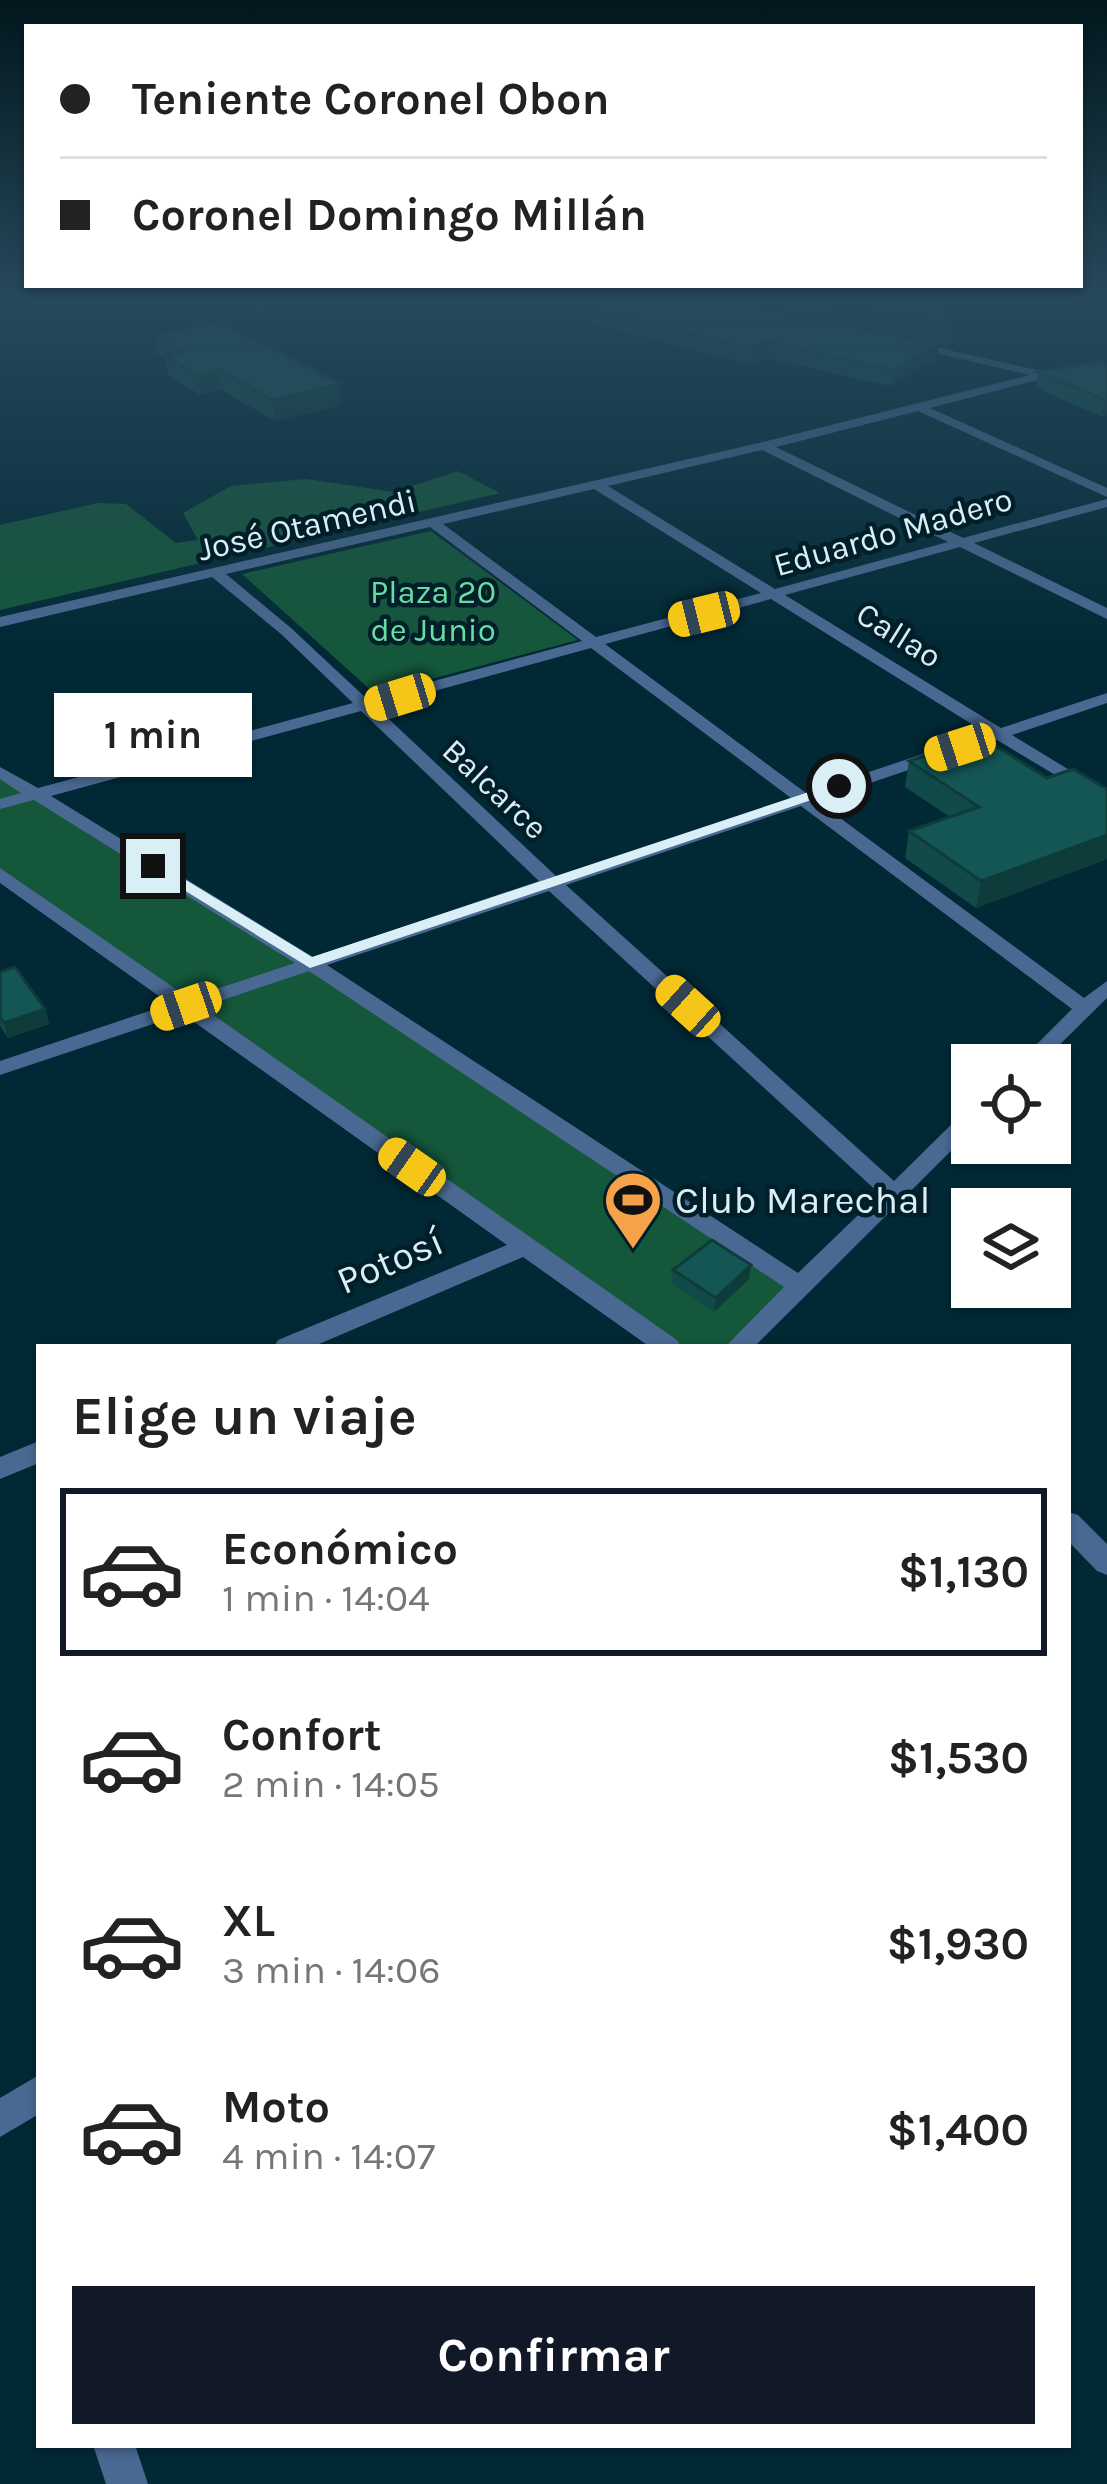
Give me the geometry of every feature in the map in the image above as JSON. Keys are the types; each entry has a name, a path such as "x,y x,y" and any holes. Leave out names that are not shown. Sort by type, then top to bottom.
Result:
{"street":[{"name":"José Otamendi","path":"0,622 880,417"},
{"path":"941,417 1107,493"},
{"path":"764,446 1107,614"},
{"name":"Callao","path":"597,485 1107,802"},
{"name":"Eduardo Madero","path":"0,804 1107,503"},
{"path":"433,523 1085,1009"},
{"name":"Balcarce","path":"216,573 893,1193"},
{"path":"0,1068 1107,698"},
{"path":"0,772 310,963 800,1286"},
{"path":"0,874 664,1344"},
{"path":"1049,1044 1107,987"},
{"path":"741,1344 951,1138"},
{"name":"Potosí","path":"294,1344 524,1247"},
{"path":"0,1468 36,1453"},
{"path":"1071,1526 1105,1556"},
{"path":"1,2117 36,2095"},
{"path":"115,2448 127,2484"}],"green space":[{"path":"458,471 500,493 0,610 0,525 98,503 126,504 176,543 198,540 183,513 231,486 306,479 394,492"},
{"name":"Plaza 20 de Junio","path":"431,531 578,640 375,694 242,574"},
{"path":"0,772 800,1286 741,1344 664,1344 0,874"}],"building":[{"path":"981,737 1047,778 1073,769 1107,789 1107,835 981,881 909,831 979,807 909,761"},
{"path":"15,967 45,1009 4,1023 0,972"},
{"path":"712,1240 751,1265 716,1298 673,1270"}],"place":[{"name":"Club Marechal","path":"633,1251"}],"route":[{"path":"153,866 310,963 839,786"}]}
